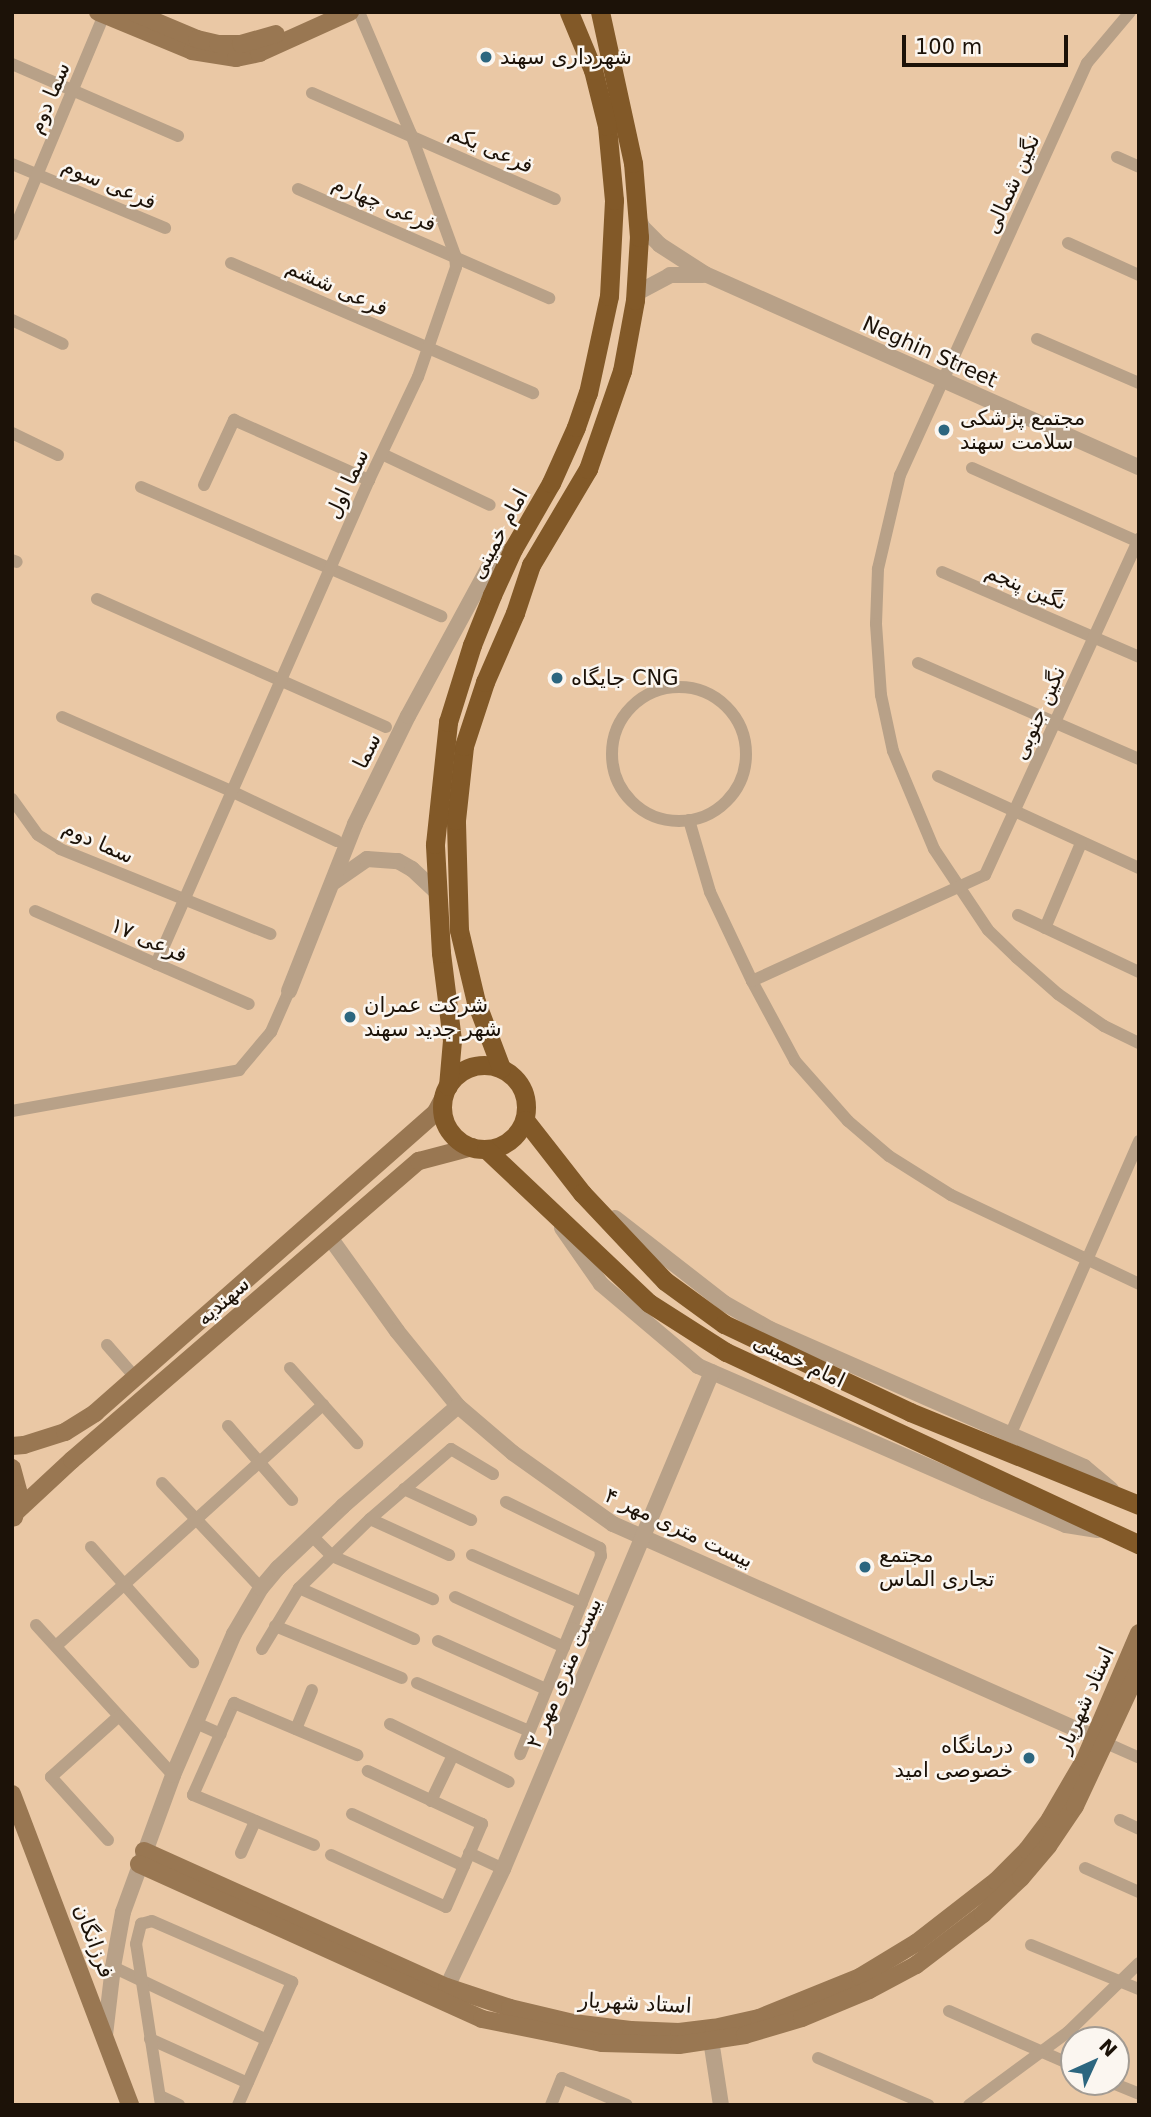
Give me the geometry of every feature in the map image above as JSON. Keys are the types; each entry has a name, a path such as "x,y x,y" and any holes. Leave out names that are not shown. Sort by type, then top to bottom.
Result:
{"main road":[{"path":"133,12 197,39 218,44 263,40 324,12"},
{"path":"102,13 192,51 236,58 259,52 350,12"},
{"name":"امام خمینی","path":"445,1092 452,1040 435,845 448,722 472,645 513,549 551,483 576,428 588,393 609,296 614,200 607,126 593,70 569,12"},
{"name":"امام خمینی","path":"501,1068 476,1003 459,930 456,820 464,746 485,682 516,613 531,565 588,468 622,371 635,294 637,214 633,163 600,12"},
{"path":"477,1066 501,1068 520,1084 525,1096 525,1120 510,1140 479,1148 452,1133 443,1111 445,1092 455,1076 477,1066"},
{"name":"سهندیه","path":"12,1446 65,1432 95,1413 436,1112 445,1092"},
{"name":"امام خمینی","path":"525,1120 582,1193 665,1280 724,1324 910,1412 1139,1505"},
{"name":"امام خمینی","path":"479,1148 649,1303 726,1352 1139,1545"},
{"name":"سهندیه","path":"14,1516 72,1460 419,1161 479,1148"},
{"path":"316,1218 331,1239"},
{"path":"12,1468 19,1494 14,1516"},
{"name":"استاد شهریار","path":"142,1858 443,1995 482,2019 601,2043 679,2045 745,2035 802,2018 916,1965 982,1914 1034,1862 1075,1806 1139,1633"},
{"name":"استاد شهریار","path":"443,1995 573,2023 679,2032 759,2018 860,1977 916,1943 996,1881 1027,1850 1100,1740 1139,1669"},
{"name":"فرزانگان","path":"12,1794 130,2105"}],"street":[{"name":"سما اول","path":"156,964 429,349 453,278 455,255 411,134 359,12"},
{"name":"نگین شمالی","path":"1130,12 1087,63 945,381 900,475 878,569 876,624 881,695 893,751 934,849 988,930 1017,958 1058,994 1104,1026 1139,1043"},
{"name":"سما دوم","path":"12,235 102,13"},
{"path":"12,64 178,136"},
{"name":"فرعی یکم","path":"312,93 555,199"},
{"path":"1117,157 1139,167"},
{"path":"12,164 37,175"},
{"name":"فرعی سوم","path":"37,175 165,228"},
{"name":"فرعی چهارم","path":"298,189 455,255"},
{"path":"637,214 642,227 660,245 705,275"},
{"path":"1068,243 1139,275"},
{"path":"455,255 549,298"},
{"name":"فرعی ششم","path":"231,263 533,393"},
{"path":"635,294 670,275 705,275"},
{"name":"Neghin Street","path":"705,275 1139,467"},
{"path":"12,320 63,344"},
{"path":"1037,339 1139,383"},
{"path":"204,485 234,420 369,480"},
{"path":"12,433 58,455"},
{"path":"382,454 490,505"},
{"path":"972,468 1138,541"},
{"path":"141,486 441,616"},
{"name":"نگین جنوبی","path":"752,981 985,875 1138,541"},
{"name":"سما","path":"289,991 355,824 408,716 492,561 513,549"},
{"name":"نگین پنجم","path":"942,572 1139,657"},
{"path":"97,599 386,727"},
{"path":"918,663 1139,759"},
{"path":"668,688 700,691 718,700 733,715 745,744 745,765 733,794 718,808 689,820 668,820 639,808 619,784 612,764 615,733 625,715 639,700 668,688"},
{"path":"62,718 231,790 337,841"},
{"path":"937,776 1139,868"},
{"name":"سما دوم","path":"12,799 38,835 60,849 270,934"},
{"path":"689,820 710,892 752,981 795,1061 848,1121 878,1147 951,1195 1139,1284"},
{"path":"1045,928 1082,843"},
{"path":"332,884 367,859 398,861 412,869 438,894"},
{"name":"فرعی ۱۷","path":"35,911 249,1004"},
{"path":"1018,915 1139,972"},
{"path":"12,1111 239,1070 271,1032 289,991"},
{"path":"1011,1433 1139,1141"},
{"path":"582,1193 724,1303 770,1329 1084,1467 1118,1496"},
{"path":"548,1209 601,1284 698,1366 1066,1525 1119,1534"},
{"name":"بیست متری مهر ۴","path":"331,1239 397,1331 458,1406 513,1453 574,1499 613,1524 1100,1740"},
{"path":"107,1345 135,1377"},
{"path":"290,1368 357,1443"},
{"name":"بیست متری مهر ۲","path":"443,1995 503,1869 712,1373"},
{"path":"56,1646 323,1405"},
{"path":"105,2035 123,1912 173,1775 233,1634 261,1588 312,1536 458,1406"},
{"path":"228,1426 292,1500"},
{"path":"262,1650 299,1588 370,1519 451,1449 494,1474"},
{"path":"162,1483 261,1588"},
{"path":"404,1489 471,1520"},
{"path":"506,1502 600,1548 601,1556 520,1754"},
{"path":"370,1519 449,1555"},
{"path":"312,1536 331,1556 433,1599"},
{"path":"91,1547 192,1662"},
{"path":"472,1555 582,1603"},
{"path":"299,1588 414,1639"},
{"path":"455,1597 564,1647"},
{"path":"36,1625 173,1775"},
{"path":"275,1626 402,1678"},
{"path":"572,1628 600,1640"},
{"path":"438,1641 546,1689"},
{"path":"417,1683 529,1731"},
{"path":"296,1730 312,1690"},
{"path":"314,1845 193,1795 234,1703 357,1755"},
{"path":"108,1840 51,1777 119,1716"},
{"path":"196,1723 221,1734"},
{"path":"390,1724 509,1782"},
{"path":"1100,1740 1139,1758"},
{"path":"431,1801 453,1755"},
{"path":"331,1855 446,1907 482,1824 368,1771"},
{"path":"352,1814 464,1866"},
{"path":"241,1853 255,1821"},
{"path":"1120,1821 1139,1829"},
{"path":"469,1853 503,1869"},
{"path":"1085,1868 1139,1892"},
{"path":"179,2105 160,2100 136,1944 142,1924 152,1920 292,1982 238,2105"},
{"path":"1031,1945 1139,1989"},
{"path":"969,2105 1043,2053 1122,1982 1139,1963"},
{"path":"113,1968 267,2040"},
{"path":"949,2011 1060,2060"},
{"path":"150,2039 248,2083"},
{"path":"711,2040 721,2105"},
{"path":"818,2058 928,2105"},
{"path":"551,2105 562,2078 627,2105"}],"shaded area":[{"path":"12,12 1139,12 1139,2105 12,2105"}],"place":[{"name":"شهرداری سهند","path":"486,57"},
{"name":"مجتمع پزشکی سلامت سهند","path":"944,430"},
{"name":"جایگاه CNG","path":"557,678"},
{"name":"شرکت عمران شهر جدید سهند","path":"350,1017"},
{"name":"مجتمع تجاری الماس","path":"865,1567"},
{"name":"درمانگاه خصوصی امید","path":"1029,1758"}]}
